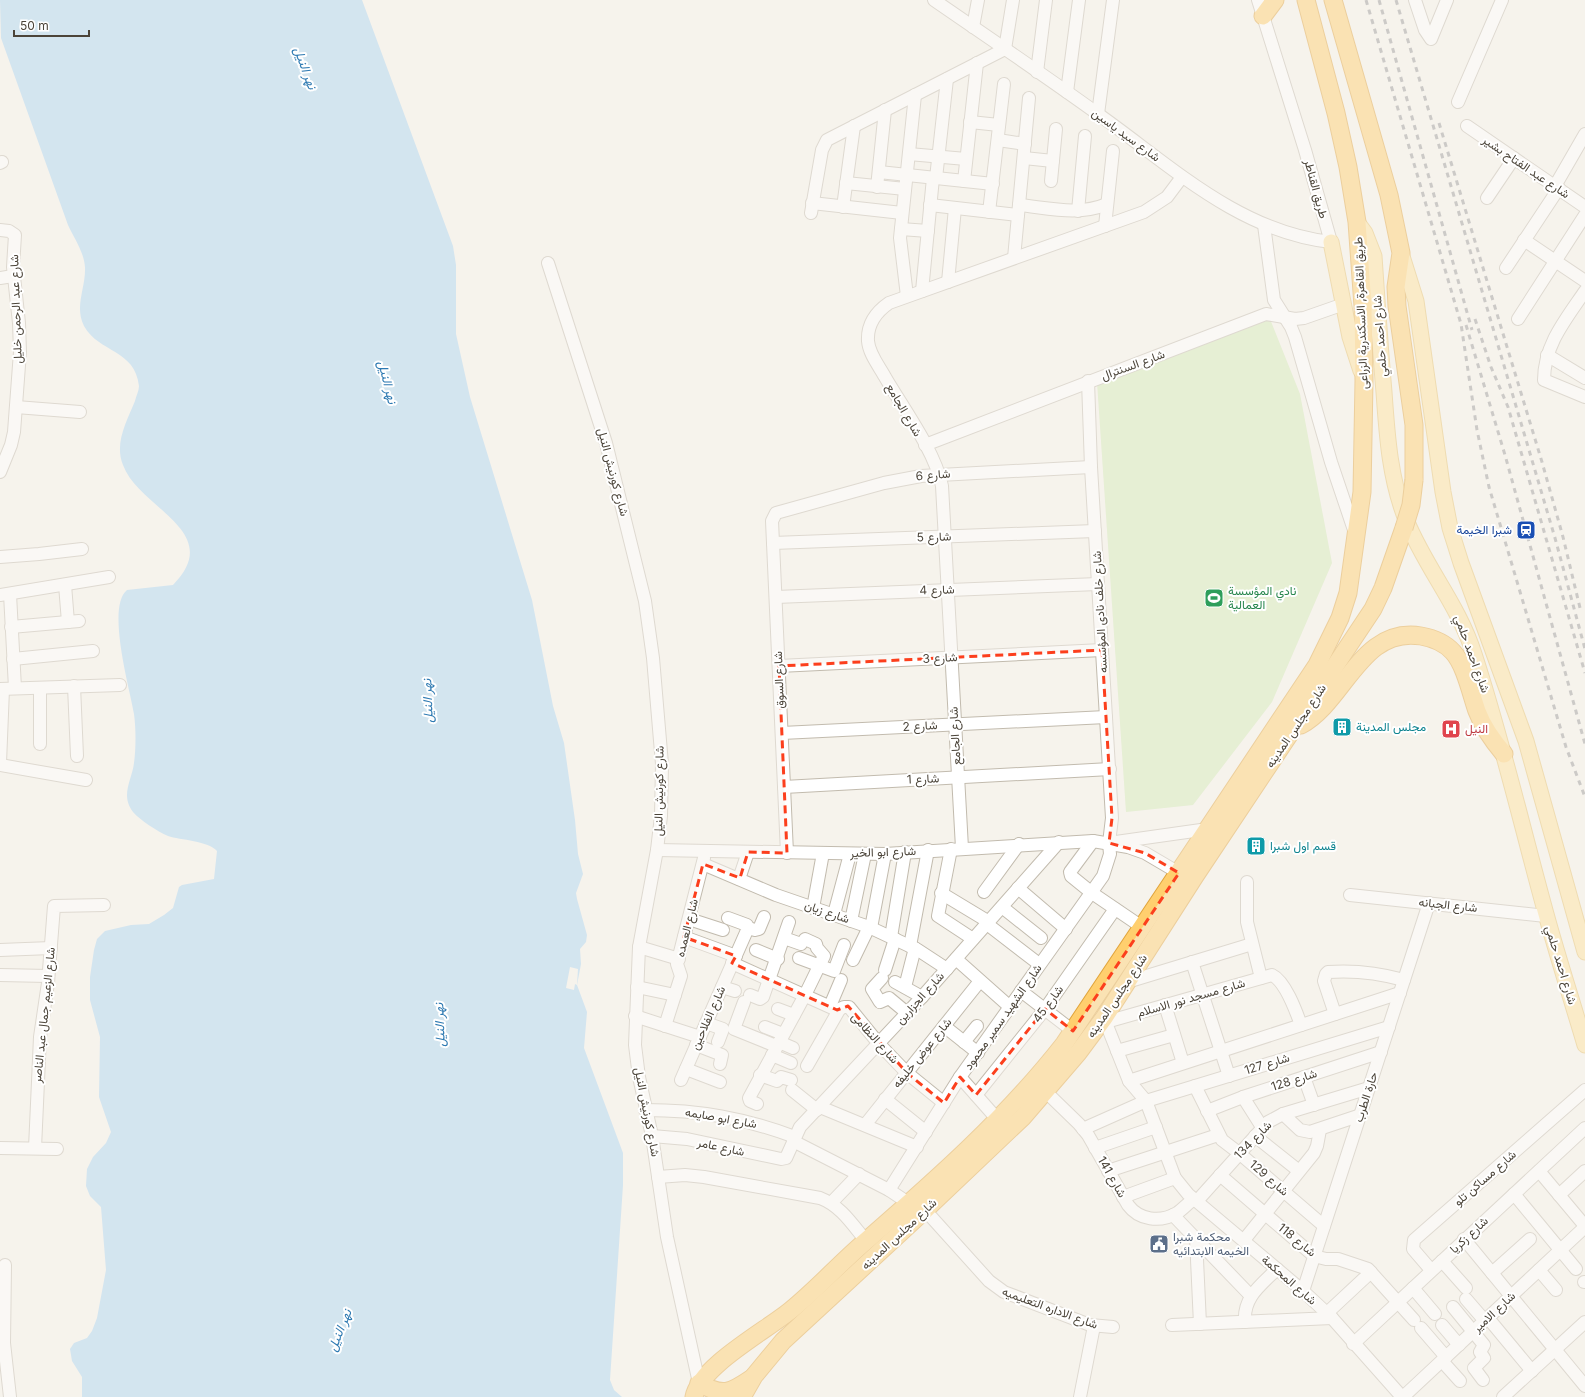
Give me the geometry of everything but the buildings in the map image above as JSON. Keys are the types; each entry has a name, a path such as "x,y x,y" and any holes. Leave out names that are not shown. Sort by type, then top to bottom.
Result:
{"highway":[{"path":"1261,8 1274,0"},
{"name":"طريق القاهرة, الاسكندرية الزراعى","path":"1306,0 1336,113 1348,167 1357,222 1362,278 1364,381 1362,485 1356,536"},
{"path":"1333,0 1389,194 1401,253"},
{"name":"شارع مجلس المدينه","path":"699,1392 714,1368 733,1352 791,1310 866,1240 917,1207 1023,1117 1105,1020 1127,982 1195,876 1373,609 1384,588 1404,528 1411,504 1414,480 1414,426 1397,306 1396,287 1401,253"},
{"name":"شارع مجلس المدينه","path":"742,1397 754,1376 783,1341 917,1207 1043,1070 1073,1031 1317,666 1329,642 1348,593 1356,536"},
{"path":"1294,728 1308,721 1321,710 1364,657 1375,648 1388,641 1402,637 1416,636 1430,638 1442,643 1453,652 1460,663 1483,724 1504,754"},
{"path":"699,1392 728,1393 754,1376"}],"main road":[{"name":"شارع احمد حلمي","path":"1357,222 1365,233 1374,256 1386,424 1390,458 1396,487 1407,522 1460,617 1474,652 1504,754 1511,786 1546,916 1585,1045"},
{"name":"طريق القناطر","path":"1330,242 1350,337 1364,381"},
{"name":"شارع احمد حلمي","path":"1401,253 1416,301 1443,492 1450,528 1460,563 1526,741 1585,952"}],"street":[{"path":"973,27 978,0"},
{"path":"902,214 843,207 812,208 824,144 827,140 1004,49 1012,0"},
{"path":"1037,72 1046,0"},
{"path":"1066,92 1079,0"},
{"path":"1098,114 1113,0"},
{"path":"1415,0 1425,30 1431,39 1447,0"},
{"path":"1458,102 1502,0"},
{"name":"شارع سيد ياسين","path":"941,2 973,27 1098,114 1182,177 1235,211 1264,225 1303,238 1330,242"},
{"name":"طريق القناطر","path":"1261,8 1305,150 1330,242"},
{"path":"964,181 977,63"},
{"path":"922,291 930,205 938,156 947,79"},
{"path":"989,212 1004,84"},
{"path":"907,296 901,256 901,229 914,95"},
{"path":"1014,258 1029,98"},
{"path":"877,187 885,110"},
{"path":"970,122 999,125"},
{"path":"843,207 854,126"},
{"name":"شارع عبد الفتاح بشير","path":"1467,126 1585,207"},
{"path":"1051,181 1056,129"},
{"path":"1506,268 1581,149 1585,134"},
{"path":"1078,211 1086,136"},
{"path":"998,140 1025,144"},
{"path":"1105,226 1113,151"},
{"path":"909,154 966,159"},
{"path":"1024,158 1053,161"},
{"path":"1487,198 1514,158"},
{"path":"879,172 992,184"},
{"name":"شارع الجامع","path":"973,940 938,916 942,893 956,848 958,777 945,537 940,474 925,445 871,352 868,343 870,324 875,315 889,303 1144,212 1156,206 1167,197 1182,177"},
{"path":"846,183 905,190"},
{"path":"930,205 989,212 1019,210 1078,211 1089,210 1107,204"},
{"path":"948,282 955,208"},
{"path":"1518,319 1585,215"},
{"path":"1264,225 1274,300 1286,318 1295,337 1331,462 1356,536"},
{"path":"901,229 928,231"},
{"name":"شارع عبد الرحمن خليل","path":"0,230 8,231 15,235 14,276 19,318 20,352 16,407 11,445 0,472"},
{"path":"1524,240 1585,281"},
{"name":"شارع كورنيش النيل","path":"548,263 606,443 645,601 653,658 662,764 661,816 658,850 639,947 635,1045 638,1077 652,1136 667,1237 699,1392"},
{"path":"0,278 14,276"},
{"path":"1585,292 1553,340 1547,355 1544,380 1585,397"},
{"name":"شارع السنترال","path":"925,445 1088,381 1266,314 1276,314 1286,318 1304,318 1344,304"},
{"path":"1547,355 1584,374"},
{"name":"شارع خلف نادى المؤسسه","path":"1088,381 1091,468 1110,769 1112,818 1109,843"},
{"path":"16,407 80,412"},
{"name":"شارع 6","path":"780,512 903,478 940,474 1091,468"},
{"name":"شارع السوق","path":"780,512 773,517 773,544 787,853"},
{"name":"شارع 5","path":"773,544 1095,531"},
{"path":"0,557 82,549"},
{"path":"86,780 0,764 6,689 13,659 11,627 5,594 65,586 109,577"},
{"name":"شارع 4","path":"776,597 1098,584"},
{"path":"11,627 73,621 65,586"},
{"name":"شارع 3","path":"779,666 1102,650"},
{"path":"13,659 94,651"},
{"path":"6,689 120,685"},
{"path":"74,686 77,756"},
{"path":"40,688 40,744"},
{"name":"شارع 2","path":"782,733 1106,717"},
{"name":"شارع 1","path":"784,787 1110,769"},
{"name":"شارع ابو الخير","path":"1109,843 1208,829"},
{"path":"1092,841 1070,872 1071,876 1092,893 1142,928"},
{"name":"شارع ابو الخير","path":"658,850 885,854 1019,844 1092,841 1109,843 1146,854 1179,873"},
{"name":"شارع الجزارين","path":"787,1156 800,1127 922,997 1059,842"},
{"name":"شارع الشهيد سمير محمود","path":"889,1190 960,1078 1039,964 1092,893 1108,865 1110,854 1109,843"},
{"path":"984,892 1019,844"},
{"path":"922,997 900,985 913,947 928,850"},
{"name":"شارع العمده","path":"665,1026 681,976 678,967 679,959 706,851"},
{"path":"739,879 748,852"},
{"path":"905,852 893,938 883,974 872,989 881,1003 889,998 907,1013"},
{"path":"813,908 823,853"},
{"path":"834,914 850,854"},
{"path":"851,920 865,854"},
{"path":"853,960 870,928 885,854"},
{"name":"شارع زيان","path":"703,864 813,908 834,914 870,928 913,947 947,969"},
{"path":"1247,882 1247,922 1261,978"},
{"path":"1018,888 1066,929"},
{"path":"942,893 988,923 1039,964"},
{"name":"شارع الجبانه","path":"1350,895 1546,916"},
{"name":"حارة الطرب","path":"1303,1291 1429,903"},
{"name":"شارع الزعيم جمال عبد الناصر","path":"35,1148 40,1038 51,948 54,906 104,905"},
{"path":"1002,907 1041,938"},
{"name":"شارع 45","path":"976,1095 1045,1009 1115,909"},
{"path":"728,918 747,925 748,928 755,930 759,929 764,918"},
{"path":"689,919 723,930"},
{"path":"789,922 778,959 762,999 747,998 734,1028 793,1048"},
{"name":"شارع الفلاحين","path":"720,1082 683,1075 748,928"},
{"name":"شارع النظامى","path":"684,937 734,960 770,980 834,1008 849,1008 879,1044 907,1072 944,1104"},
{"path":"757,1096 760,1075 805,995 824,954 819,951 815,943 784,938"},
{"path":"1127,982 1252,944"},
{"path":"799,958 834,971 844,945"},
{"path":"639,947 679,959"},
{"path":"0,950 51,948"},
{"path":"756,950 778,959"},
{"path":"956,959 1010,1007"},
{"path":"1192,962 1229,1076"},
{"path":"1335,1014 1324,981 1328,972 1364,972 1387,975 1404,980"},
{"path":"0,975 48,976"},
{"name":"شارع مسجد نور الاسلام","path":"1105,1020 1165,1005 1268,975 1276,977 1290,995 1301,1025"},
{"path":"807,1066 834,1008 841,980"},
{"name":"شارع عوض خليفه","path":"865,1125 980,981"},
{"path":"637,987 675,995"},
{"path":"722,987 735,991"},
{"path":"1021,991 1073,1031"},
{"path":"1128,1081 1400,993"},
{"path":"1165,1005 1183,1063"},
{"path":"778,1008 794,1015"},
{"path":"635,1016 665,1026 698,1041 722,1055 720,1064"},
{"name":"شارع المحكمة","path":"1105,1020 1128,1081 1146,1101 1164,1152 1175,1178 1183,1189 1303,1291 1329,1316 1402,1397"},
{"path":"706,1023 723,1029 718,1042"},
{"path":"944,1026 978,1053"},
{"path":"964,1042 977,1026"},
{"path":"766,1027 791,1063"},
{"name":"شارع 127","path":"1083,1128 1146,1101 1389,1027"},
{"path":"1117,1051 1174,1035"},
{"name":"شارع 128","path":"1207,1111 1243,1097 1381,1052"},
{"path":"760,1075 777,1081 781,1077 819,1108 865,1125 916,1147"},
{"path":"1304,1077 1314,1105"},
{"path":"960,1078 998,1120"},
{"name":"شارع 129","path":"1195,1086 1218,1135 1222,1140 1324,1226"},
{"name":"شارع 134","path":"1196,1200 1258,1131 1283,1114 1369,1088"},
{"name":"شارع مساكن تلو","path":"1431,1270 1413,1249 1414,1240 1585,1090"},
{"name":"شارع 141","path":"1045,1091 1083,1128 1132,1210 1148,1219 1173,1215 1196,1200"},
{"path":"1243,1097 1258,1131 1299,1171"},
{"path":"885,1099 926,1132"},
{"name":"شارع ابو صايمه","path":"645,1110 706,1113 766,1126 794,1139 859,1174"},
{"path":"1283,1114 1300,1130 1310,1132 1320,1130 1361,1115"},
{"path":"1095,1148 1156,1127"},
{"name":"شارع زكريا","path":"1354,1344 1464,1239 1585,1128"},
{"path":"1244,1240 1314,1153 1320,1130"},
{"path":"1108,1171 1218,1135"},
{"name":"شارع عامر","path":"652,1136 686,1139 781,1159 787,1156"},
{"path":"0,1148 57,1149"},
{"path":"1539,1171 1585,1227"},
{"path":"1559,1195 1585,1171"},
{"path":"832,1202 859,1174"},
{"name":"شارع الاداره التعليميه","path":"859,1174 917,1207 996,1287 1015,1297 1094,1326 1113,1327"},
{"path":"658,1177 686,1175 704,1177 806,1194 832,1202 845,1214 866,1240"},
{"name":"شارع 118","path":"1220,1175 1314,1256 1344,1261 1362,1266 1371,1272 1417,1324 1460,1381"},
{"path":"1123,1197 1175,1178"},
{"path":"1514,1194 1576,1269"},
{"path":"1173,1215 1251,1296"},
{"name":"شارع الامير","path":"1402,1397 1585,1227"},
{"path":"1196,1238 1200,1324"},
{"path":"1464,1239 1585,1386"},
{"path":"1492,1273 1530,1239"},
{"path":"1442,1261 1486,1319 1532,1371"},
{"path":"7,1265 4,1343 10,1397"},
{"path":"1245,1322 1244,1312 1251,1296 1277,1269"},
{"path":"1539,1270 1556,1290"},
{"path":"1172,1325 1329,1316 1371,1272"},
{"path":"1413,1288 1435,1314"},
{"path":"1453,1307 1485,1346 1480,1352 1484,1358 1474,1368 1483,1380"},
{"path":"1508,1395 1585,1322"},
{"path":"1442,1324 1459,1345"},
{"path":"1080,1397 1094,1326"}],"highlighted area":[{"path":"1102,650 1112,818 1109,843 1145,853 1179,873 1073,1031 1045,1009 976,1095 960,1077 944,1103 907,1073 848,1006 837,1010 732,963 736,956 684,937 703,864 740,878 748,852 787,853 779,666"}],"green space":[{"name":"نادي المؤسسة العمالية","path":"1270,319 1300,394 1332,563 1272,702 1193,805 1126,812 1097,382"}],"water":[{"name":"نهر النيل","path":"0,0 362,0 453,246 456,265 456,334 470,397 532,600 553,706 564,743 575,820 578,854 583,874 576,893 587,935 586,942 580,949 581,964 577,985 587,1012 584,1048 623,1153 623,1185 610,1380 614,1390 622,1397 82,1397 82,1377 72,1361 70,1349 74,1343 87,1338 92,1331 97,1318 106,1270 101,1207 90,1196 86,1186 87,1169 93,1157 106,1143 111,1132 99,1097 100,1037 90,1000 90,977 94,950 97,939 105,931 131,925 149,924 164,915 173,908 179,887 182,885 214,879 217,851 208,845 168,836 159,831 136,815 129,806 127,800 128,788 134,763 135,732 134,714 124,668 119,630 121,599 127,590 173,585 187,566 190,550 185,535 174,521 132,481 123,465 120,449 121,440 125,424 139,390 136,374 131,365 124,358 98,342 91,335 81,319 80,304 85,275 84,261 81,251 68,225 1,38"}],"pier":[{"path":"570,967 578,969 577,985 575,984 574,990 566,988"}],"railway":[{"path":"1366,0 1461,324 1477,430 1489,487 1566,747 1585,797"},
{"path":"1379,0 1472,330"},
{"path":"1396,0 1555,538 1585,649"},
{"path":"1439,123 1542,462 1563,537 1581,612"},
{"path":"1475,319 1491,367 1508,407 1585,673"},
{"path":"1466,325 1505,455 1585,744"}],"place":[{"name":"شبرا الخيمة","path":"1526,530"},
{"name":"نادي المؤسسة العمالية","path":"1214,598"},
{"name":"مجلس المدينة","path":"1342,727"},
{"name":"النيل","path":"1451,729"},
{"name":"قسم اول شبرا","path":"1256,846"},
{"name":"محكمة شبرا الخيمه الابتدائيه","path":"1159,1244"}]}
